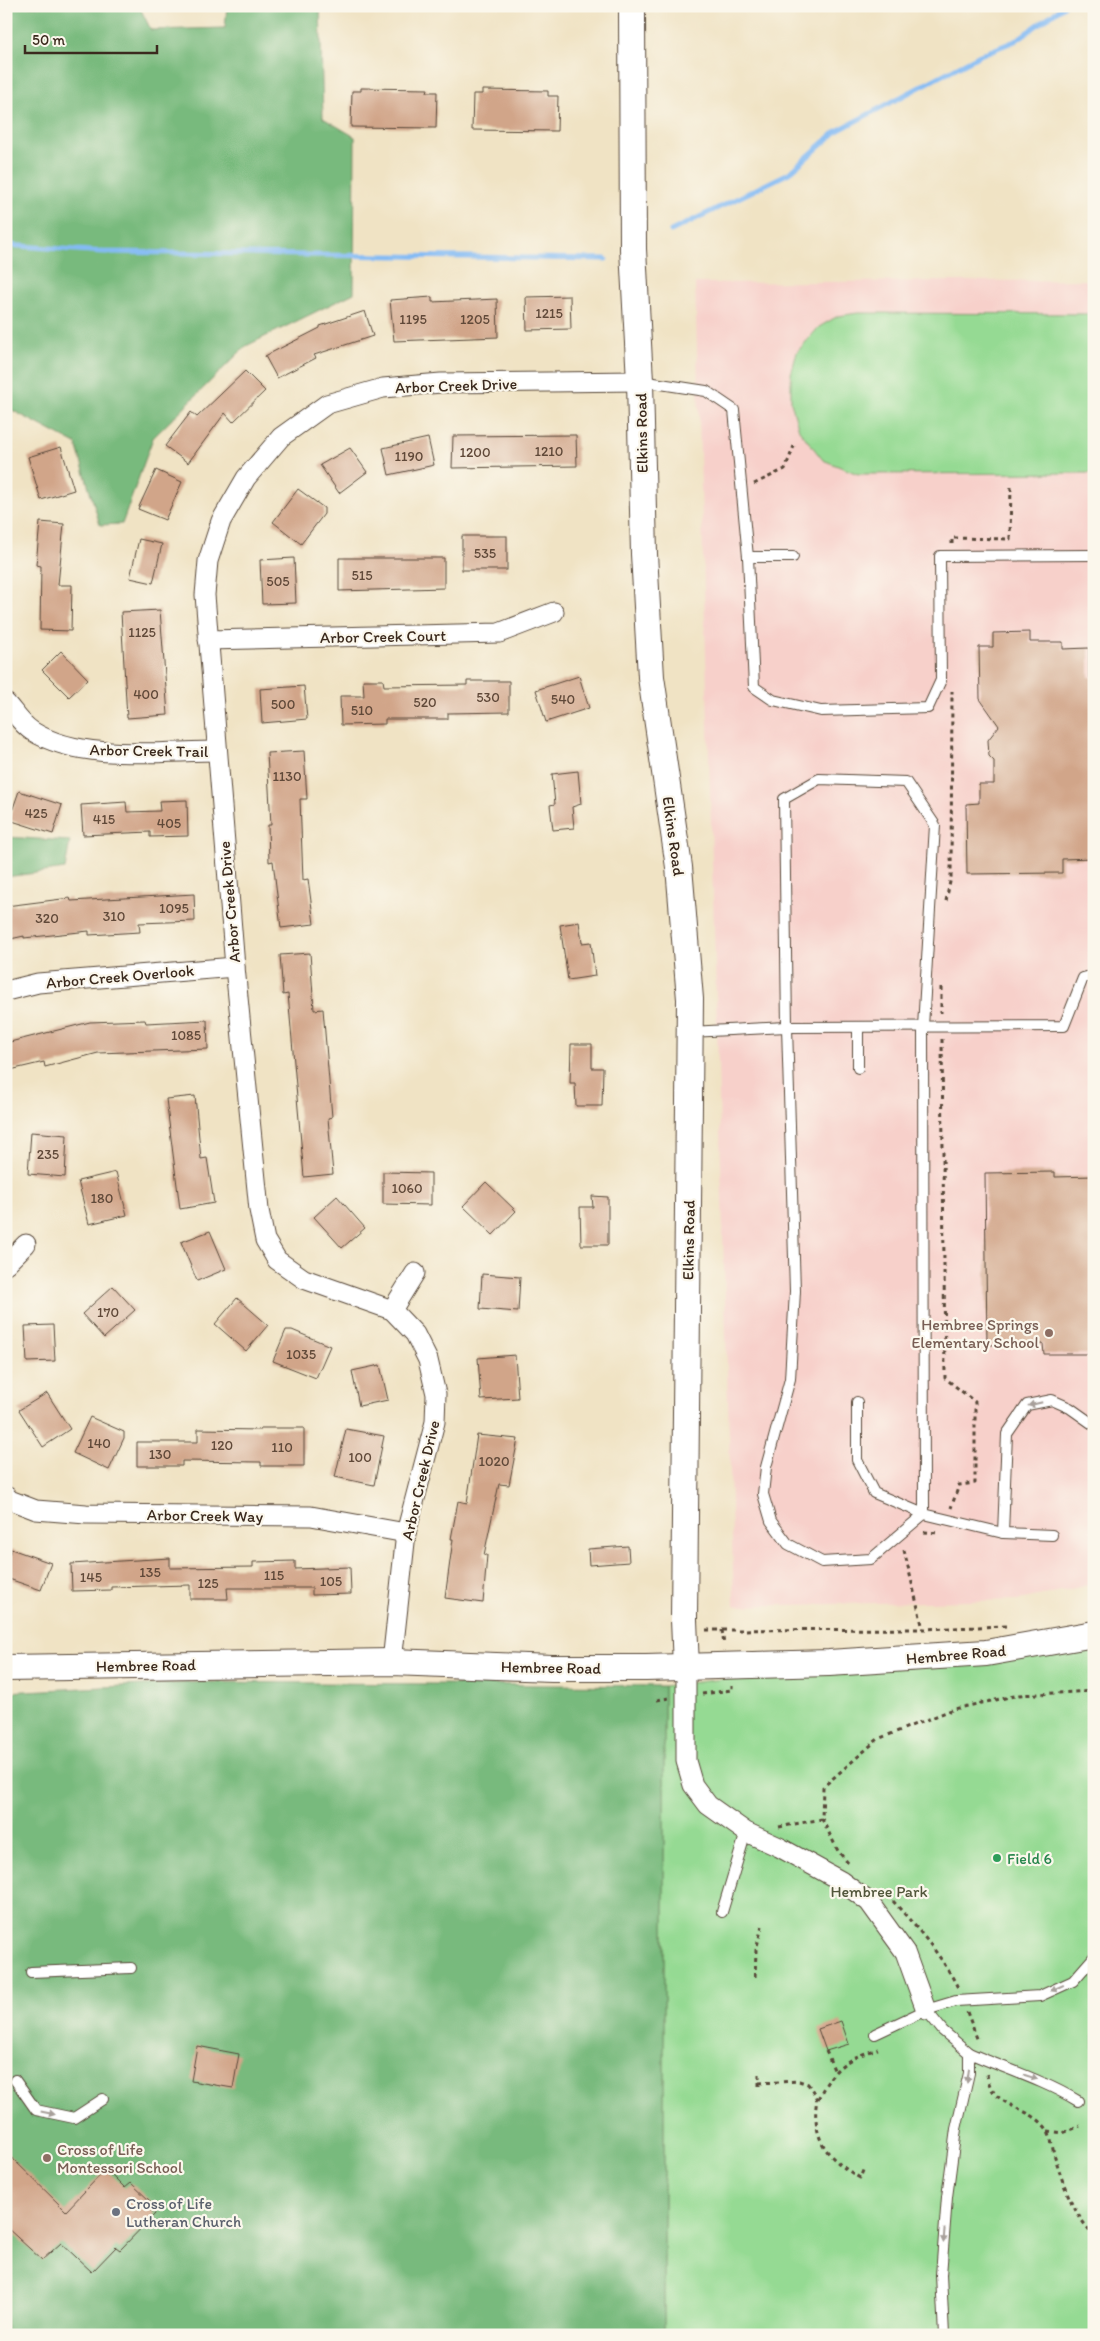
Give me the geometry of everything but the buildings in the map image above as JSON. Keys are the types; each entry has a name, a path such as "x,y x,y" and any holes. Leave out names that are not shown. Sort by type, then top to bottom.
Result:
{"street":[{"name":"Elkins Road","path":"632,6 633,249 640,381 644,554 651,676 679,866 690,999 684,1620 686,1667"},
{"name":"Arbor Creek Drive","path":"392,1662 406,1533 435,1422 436,1394 428,1360 415,1334 392,1310 304,1279 277,1260 266,1240 259,1210 235,967 205,595 208,561 221,521 246,478 281,437 327,404 382,388 441,383 640,381"},
{"name":"Arbor Creek Court","path":"208,640 499,633 554,612"},
{"name":"Arbor Creek Trail","path":"6,703 31,730 63,746 102,752 217,751"},
{"name":"Arbor Creek Overlook","path":"6,991 38,983 235,967"},
{"path":"6,1264 26,1244"},
{"path":"392,1310 415,1273"},
{"name":"Arbor Creek Way","path":"6,1496 10,1500 36,1510 86,1514 312,1516 406,1533"},
{"name":"Hembree Road","path":"6,1668 392,1662 552,1668 829,1663 986,1653 1094,1634"},
{"path":"686,1667 686,1761 693,1785 708,1805 746,1832 841,1881 869,1902 906,1952 926,2010"}],"lane":[{"path":"640,381 706,391 734,410 748,557 754,687 772,700 821,711 928,708 941,680 940,556 1094,555"},
{"path":"748,557 793,557"},
{"path":"819,779 906,782 935,825 923,1027 924,1514 871,1559 822,1562 788,1544 771,1521 763,1494 766,1467 790,1379 795,1291 787,1027 784,799 819,779"},
{"path":"690,1032 787,1027 1064,1026 1083,978 1094,975"},
{"path":"858,1027 858,1068"},
{"path":"1003,1532 1007,1434 1027,1405 1052,1400 1070,1408 1094,1424"},
{"path":"857,1402 857,1460 874,1493 924,1514 947,1520 1003,1532 1052,1535"},
{"path":"722,1912 746,1832"},
{"path":"875,2034 926,2010 964,2000 1040,1996 1073,1981 1094,1957"},
{"path":"31,1972 131,1968"},
{"path":"926,2010 943,2031 969,2053 1004,2069 1037,2079 1078,2100"},
{"path":"944,2335 941,2275 946,2206 956,2129 970,2073 969,2053"},
{"path":"15,2080 36,2110 74,2118 103,2100"}],"path":[{"path":"741,489 785,469 794,446"},
{"path":"952,556 952,538 1010,539 1011,484"},
{"path":"944,910 951,877 952,689"},
{"path":"920,1531 943,1534 959,1485 975,1483 975,1402 945,1378 940,977"},
{"path":"909,1544 903,1551 923,1629"},
{"path":"722,1630 923,1629 1007,1626"},
{"path":"854,1870 838,1852 822,1820 823,1788 878,1739 954,1708 1019,1695 1094,1691"},
{"path":"769,1843 780,1826 822,1820"},
{"path":"888,1896 922,1934 951,1974 964,2000 986,2060 988,2082 997,2097 1034,2116 1048,2131 1066,2193 1086,2226 1094,2235"},
{"path":"755,1977 756,1950 762,1926"},
{"path":"864,2168 860,2178 836,2163 824,2147 816,2120 818,2100 826,2083 835,2072 854,2056 878,2049"},
{"path":"826,2051 835,2072"},
{"path":"759,2074 759,2088"},
{"path":"759,2083 799,2081 808,2084 818,2100"},
{"path":"1048,2131 1063,2133 1080,2126"}],"shaded area":[{"path":"1094,280 1094,1584 1019,1600 734,1606 695,283"}],"green space":[{"path":"6,6 139,6 151,30 225,28 227,6 320,6 323,118 355,137 354,293 246,346 153,438 122,524 100,525 76,444 6,407"},
{"path":"858,313 1094,314 1094,473 858,474 823,460 799,430 791,402 791,374 797,352 819,327 838,316"},
{"path":"6,837 70,841 65,869 6,877"},
{"name":"Hembree Park","path":"1094,1646 1094,2335 664,2335 664,1686 940,1653"},
{"path":"201,1682 664,1686 664,2335 6,2335 6,1692"}],"waterway":[{"path":"671,231 789,173 837,131 980,55 1015,41 1064,6"},
{"path":"6,245 104,252 606,259"}],"place":[{"name":"Hembree Springs Elementary School","path":"1049,1333"},
{"name":"Field 6","path":"997,1858"},
{"name":"Cross of Life Montessori School","path":"47,2158"},
{"name":"Cross of Life Lutheran Church","path":"116,2212"}]}
